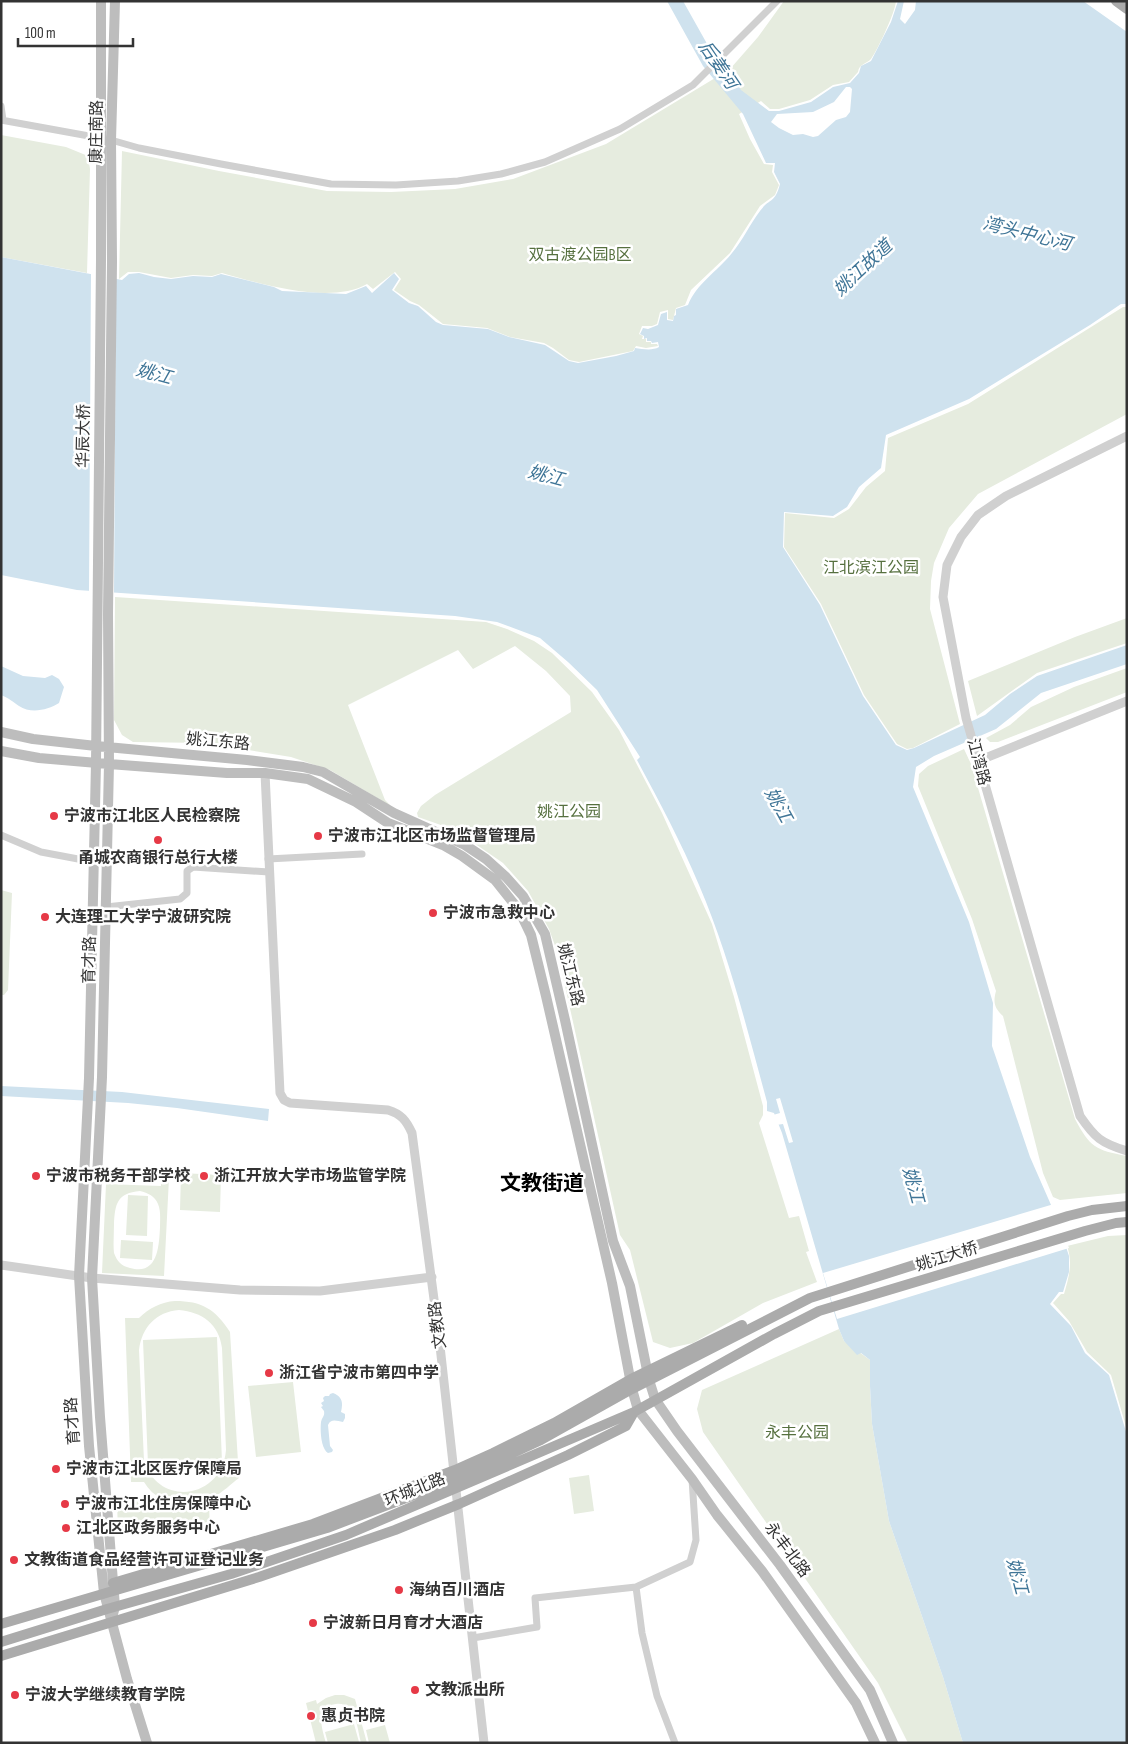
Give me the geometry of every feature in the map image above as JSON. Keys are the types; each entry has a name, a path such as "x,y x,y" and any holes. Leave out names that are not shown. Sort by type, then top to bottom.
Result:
{"main road":[{"name":"康庄南路","path":"101,1 112,262"},
{"name":"康庄南路","path":"101,260 106,139 115,1"},
{"path":"1116,1 1127,9"},
{"name":"华辰大桥","path":"101,260 102,613"},
{"name":"华辰大桥","path":"102,613 112,262"},
{"name":"育才路","path":"102,613 96,746 89,1078 80,1276 90,1446 110,1589"},
{"name":"育才路","path":"102,613 109,764 101,1113 92,1278 111,1622 148,1743"},
{"name":"姚江东路","path":"1,732 33,739 247,760 303,767 323,772 394,813 465,845 486,859 506,877 523,896 545,934 566,1020 613,1241 630,1286 648,1375"},
{"name":"姚江东路","path":"1,751 39,758 227,773 265,773 308,780 356,802 388,823 462,856 495,880 518,910 531,935 612,1283 632,1384"},
{"name":"姚江大桥","path":"810,1298 1068,1216 1092,1210 1127,1206"},
{"name":"姚江大桥","path":"819,1311 1085,1231 1127,1222"},
{"name":"环城北路","path":"1,1642 231,1574 346,1535 456,1479 541,1440 648,1375 810,1298"},
{"name":"环城北路","path":"1,1624 110,1589 327,1528 636,1411 819,1311"},
{"name":"永丰北路","path":"648,1375 655,1399 677,1432 780,1565 870,1690 893,1743"},
{"name":"永丰北路","path":"632,1384 636,1411 692,1478 717,1515 762,1571 856,1703 875,1743"},
{"path":"1,1656 259,1577 395,1530 459,1504 568,1455 626,1426 636,1411"}],"street":[{"path":"1,106 2,120 106,139 194,159 331,184 396,185 458,181 501,174 546,162 620,129 698,81 778,1"},
{"name":"江湾路","path":"1127,436 1006,496 978,514 961,537 947,565 943,598 966,718 1080,1116 1090,1131 1104,1143 1127,1151"},
{"path":"978,761 1127,701"},
{"path":"265,773 280,1093 284,1100 290,1103 388,1110 398,1113 407,1122 412,1133 414,1145 432,1277"},
{"path":"1,835 41,852 94,862"},
{"path":"268,859 362,854"},
{"path":"106,907 180,900 187,893 187,872 189,868 193,867 269,872"},
{"path":"1,1265 92,1278"},
{"name":"文教路","path":"92,1278 240,1290 320,1291 432,1277 459,1504 484,1743"},
{"path":"473,1638 537,1627 534,1598 636,1588 690,1562 696,1540 692,1478"},
{"path":"636,1588 642,1633 657,1696 674,1743"}],"green space":[{"name":"双古渡公园B区","path":"784,1 896,1 882,39 874,54 871,59 860,67 849,82 833,85 810,100 779,109 770,109 761,101 739,114 764,164 773,165 772,172 779,185 775,195 760,206 730,253 691,290 685,305 676,308 673,320 668,319 668,310 660,312 657,324 642,326 639,334 643,336 642,339 646,339 646,342 657,344 658,346 646,348 636,346 633,351 579,362 569,360 544,343 510,337 487,328 443,324 419,305 394,290 401,279 395,272 373,289 367,284 352,290 334,293 315,293 275,287 222,273 212,276 193,275 171,278 139,272 128,272 119,279 122,151 327,191 391,192 455,189 513,179 606,144 730,69 758,37"},
{"path":"1,135 66,147 88,156 90,169 87,273 1,257"},
{"name":"江北滨江公园","path":"1123,307 1127,307 1127,414 978,494 949,528 934,563 930,609 960,724 913,748 907,749 897,744 864,695 821,604 784,547 785,513 834,518 849,509 866,487 885,471 888,438 968,404"},
{"name":"姚江公园","path":"115,597 486,622 534,641 552,653 592,692 619,730 662,813 712,924 763,1106 763,1115 759,1123 789,1218 799,1216 809,1251 806,1252 817,1282 763,1303 693,1343 670,1348 653,1342 630,1250 620,1235 558,954 549,929 528,891 503,863 455,830 418,817 417,813 421,806 435,795 571,712 570,696 546,671 515,646 473,669 458,650 348,705 385,800 390,805 388,807 379,799 330,770 291,757 206,743 133,742 122,735 114,720"},
{"path":"1127,618 1127,643 1037,673 977,716 968,681"},
{"path":"1127,668 1127,692 998,742 990,742 986,738 1010,725 1031,707 1074,687"},
{"path":"964,749 971,764 1075,1119 1085,1136 1095,1146 1107,1152 1127,1156 1127,1193 1060,1200 1053,1197 1043,1173 1003,1016 995,1005 996,991 972,919 918,786 919,774 928,766"},
{"path":"1,890 12,893 8,990 4,995 1,995"},
{"path":"181,1173 221,1175 220,1212 180,1210"},
{"path":"161,1178 169,1178 164,1276 102,1273 106,1184 161,1186","holes":["140,1191 151,1195 157,1201 160,1210 160,1227 159,1243 155,1258 152,1264 146,1268 139,1269 124,1266 116,1258 114,1253 114,1224 115,1211 122,1197 126,1194"]},
{"path":"128,1195 148,1196 147,1236 126,1235"},
{"path":"1127,1235 1127,1430 1111,1375 1087,1352 1069,1321 1053,1303 1061,1294 1064,1294 1070,1270 1067,1246 1108,1236"},
{"path":"121,1240 153,1242 152,1260 120,1258"},
{"path":"175,1301 184,1301 207,1308 219,1317 230,1332 239,1478 214,1497 195,1504 185,1505 175,1504 157,1496 144,1482 131,1482 125,1318 139,1318 156,1306","holes":["171,1311 195,1313 208,1321 217,1332 220,1340 222,1348 226,1450 222,1466 214,1479 202,1487 189,1492 175,1491 163,1486 152,1476 144,1461 139,1350 143,1334 157,1317"]},
{"name":"永丰公园","path":"839,1329 844,1341 870,1360 872,1424 889,1521 943,1677 963,1743 908,1743 878,1683 703,1432 697,1409 702,1390"},
{"path":"217,1337 222,1462 148,1465 143,1340"},
{"path":"293,1382 301,1452 256,1457 248,1386"},
{"path":"589,1475 594,1511 574,1514 569,1478"},
{"path":"138,1499 139,1509 209,1505 210,1529 118,1534 117,1500"},
{"path":"335,1695 344,1695 355,1699 367,1743 361,1743 356,1720 350,1709 347,1706 338,1704 329,1706 322,1714 321,1719 326,1743 316,1743 306,1703 316,1700 317,1704"},
{"path":"354,1724 359,1742 328,1743 325,1732"},
{"path":"385,1725 390,1743 369,1743 366,1730"}],"water":[{"path":"667,1 683,1 715,58 741,90 769,111 779,111 811,102 833,87 850,83 859,73 861,66 871,61 891,22 898,1 904,1 900,19 905,24 915,10 916,1 1127,1 1127,304 1121,304 969,399 886,435 881,468 859,487 847,507 833,516 784,512 783,547 820,605 863,696 896,745 907,750 985,715 1010,694 1037,676 1127,645 1127,664 1041,693 996,729 934,756 916,767 913,787 969,922 993,1003 992,1046 1030,1157 1055,1214 1069,1256 1069,1272 1063,1292 1059,1292 1050,1304 1071,1326 1085,1353 1109,1375 1127,1435 1127,1743 963,1743 943,1677 889,1521 872,1424 870,1360 861,1353 857,1355 844,1341 839,1329 782,1133 774,1113 767,1111 767,1102 737,992 710,911 677,837 637,760 640,757 597,690 540,638 497,622 455,616 77,590 1,575 1,257 122,280 129,274 139,273 171,279 193,276 212,277 221,274 274,287 282,291 346,294 366,286 372,293 394,273 399,279 392,290 409,303 418,306 436,322 443,325 488,329 509,337 545,345 569,361 578,363 616,356 634,351 635,348 653,349 659,347 658,342 652,343 647,341 647,338 644,339 644,336 640,334 643,328 648,329 658,325 661,314 667,312 667,320 673,321 676,309 688,305 702,284 732,253 763,207 774,198 780,184 774,172 775,163 766,163 743,114 703,66","holes":["846,87 852,89 850,112 846,117 836,120 818,136 793,135 771,122 777,114 813,112 834,102"]},
{"path":"1,666 23,676 45,678 52,675 59,679 64,687 59,703 50,708 29,710 1,695"},
{"path":"1,1086 122,1092 269,1109 268,1121 128,1103 1,1096"},
{"path":"333,1393 340,1398 342,1403 341,1412 345,1414 345,1418 343,1422 332,1421 328,1425 330,1446 333,1450 328,1453 324,1448 322,1439 321,1422 324,1411 321,1403 324,1401 323,1398 325,1396"}],"pier":[{"path":"1083,1 1127,1 1127,32"},
{"path":"91,272 116,277 114,595 89,593"},
{"path":"780,1098 793,1142 789,1143 783,1124 776,1125 773,1115 780,1113 776,1099"},
{"path":"1054,1204 1069,1248 837,1319 823,1273"}],"place":[{"name":"宁波市江北区人民检察院","path":"54,816"},
{"name":"宁波市江北区市场监督管理局","path":"318,836"},
{"name":"甬城农商银行总行大楼","path":"158,840"},
{"name":"宁波市急救中心","path":"433,913"},
{"name":"大连理工大学宁波研究院","path":"45,917"},
{"name":"宁波市税务干部学校","path":"36,1176"},
{"name":"浙江开放大学市场监管学院","path":"204,1176"},
{"name":"浙江省宁波市第四中学","path":"269,1373"},
{"name":"宁波市江北区医疗保障局","path":"56,1469"},
{"name":"宁波市江北住房保障中心","path":"65,1504"},
{"name":"江北区政务服务中心","path":"66,1528"},
{"name":"文教街道食品经营许可证登记业务","path":"14,1560"},
{"name":"海纳百川酒店","path":"399,1590"},
{"name":"宁波新日月育才大酒店","path":"313,1623"},
{"name":"文教派出所","path":"415,1690"},
{"name":"宁波大学继续教育学院","path":"15,1695"},
{"name":"惠贞书院","path":"311,1716"}],"district":[{"name":"文教街道","path":"542,1183"}],"water label":[{"name":"后姜河","path":"718,65"},
{"name":"湾头中心河","path":"1027,234"},
{"name":"姚江故道","path":"863,268"},
{"name":"姚江","path":"154,374"},
{"name":"姚江","path":"546,476"},
{"name":"姚江","path":"778,805"},
{"name":"姚江","path":"913,1185"},
{"name":"姚江","path":"1017,1576"}]}
